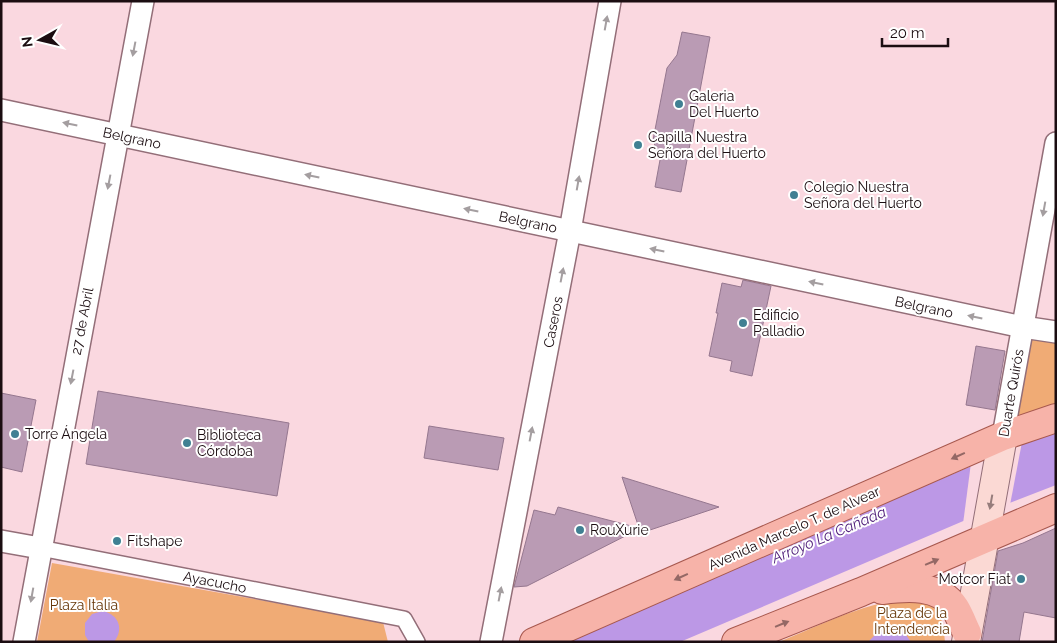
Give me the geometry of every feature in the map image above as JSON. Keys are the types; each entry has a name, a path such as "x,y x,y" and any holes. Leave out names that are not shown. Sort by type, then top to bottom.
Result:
{"main road":[{"name":"Avenida Marcelo T. de Alvear","path":"534,642 1003,436 1056,418"},
{"name":"Duarte Quirós","path":"966,638 1003,436"},
{"path":"736,642 861,592 1056,508"},
{"path":"861,592 900,588 926,589 944,596 954,607 966,638"}],"street":[{"name":"27 de Abril","path":"24,642 143,1"},
{"name":"Caseros","path":"491,642 570,231 610,1"},
{"name":"Belgrano","path":"1,110 1022,327 1056,332"},
{"name":"Duarte Quirós","path":"1003,436 1056,143"},
{"name":"Ayacucho","path":"1,541 404,619 417,642"}],"green space":[{"path":"1023,327 1056,332 1056,418 1003,436"},
{"name":"Plaza Italia","path":"52,563 383,622 388,642 37,642"},
{"name":"Plaza de la Intendencia","path":"917,598 933,605 943,623 945,642 779,642 864,608 881,603"}],"water":[{"name":"Arroyo La Cañada","path":"1056,430 1056,485 968,519 680,642 559,642"},
{"path":"103,611 116,619 119,628 117,637 114,642 89,642 85,635 85,623 92,614"},
{"path":"892,628 904,632 911,642 868,642 877,633"}],"pier":[{"path":"1022,442 1010,505 963,524 971,463"}],"building":[{"name":"Galeria Del Huerto","path":"682,32 710,37 681,192 655,187 660,160 653,140 667,68 677,55"},
{"name":"Edificio Palladio","path":"743,280 771,286 752,376 730,371 732,361 709,356 722,283 741,287"},
{"path":"976,346 1005,351 995,410 966,405"},
{"name":"Biblioteca Córdoba","path":"98,391 289,423 277,496 86,464"},
{"name":"Torre Ángela","path":"1,393 36,400 22,472 1,467"},
{"path":"429,426 504,438 498,470 424,458"},
{"path":"622,477 719,507 641,533 639,529 527,586 514,587 534,510 555,515 558,507 639,528"},
{"name":"Motcor Fiat","path":"1056,528 1056,618 1024,612 1019,642 982,642 998,551 1023,543"}],"place":[{"name":"Galeria Del Huerto","path":"679,104"},
{"name":"Capilla Nuestra Señora del Huerto","path":"638,145"},
{"name":"Colegio Nuestra Señora del Huerto","path":"794,195"},
{"name":"Edificio Palladio","path":"743,323"},
{"name":"Torre Ángela","path":"15,434"},
{"name":"Biblioteca Córdoba","path":"187,443"},
{"name":"RouXurie","path":"580,530"},
{"name":"Fitshape","path":"117,541"},
{"name":"Motcor Fiat","path":"1021,579"}]}
